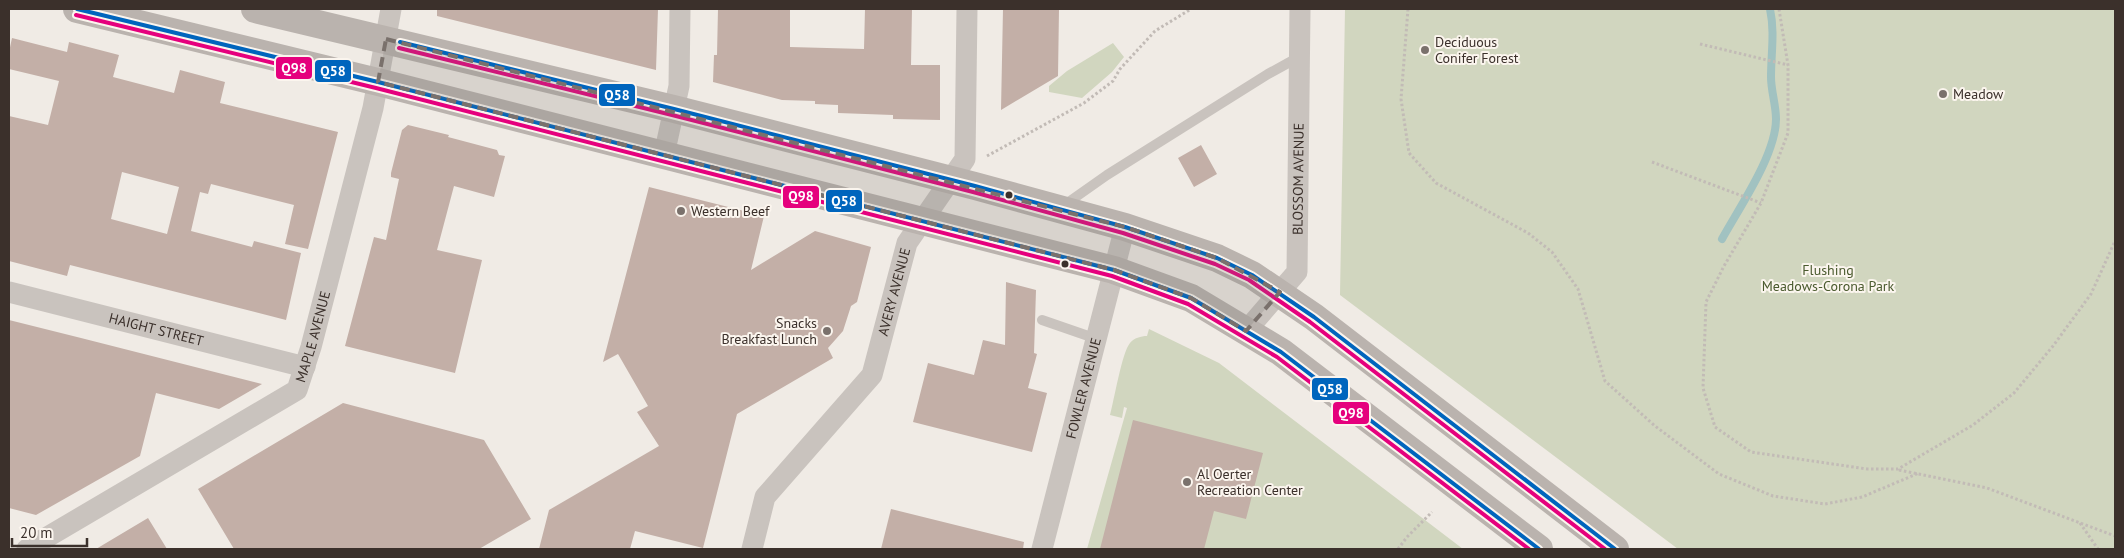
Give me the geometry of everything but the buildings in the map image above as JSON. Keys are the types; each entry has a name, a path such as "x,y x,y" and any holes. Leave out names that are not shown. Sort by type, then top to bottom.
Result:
{"main road":[{"path":"77,9 378,82 923,220 1114,270 1191,298 1281,352 1539,549"},
{"path":"255,9 674,109 950,180 1125,227 1217,258 1252,275 1280,292 1615,549"}],"street":[{"name":"MAPLE AVENUE","path":"27,549 297,390 305,367 378,82 391,9"},
{"path":"664,155 679,86 680,9"},
{"name":"AVERY AVENUE","path":"752,549 765,497 872,375 907,243 965,159 967,9"},
{"name":"BLOSSOM AVENUE","path":"1246,331 1297,272 1300,9"},
{"name":"FOWLER AVENUE","path":"1042,549 1125,227"},
{"name":"HAIGHT STREET","path":"9,292 305,367"}],"lane":[{"path":"1059,209 1107,175 1268,74 1299,57"},
{"path":"1042,320 1097,339"}],"path":[{"path":"985,157 1084,103 1113,81 1120,69 1155,31 1191,9"},
{"path":"1408,9 1401,100 1409,153 1436,184 1528,233 1552,252 1578,289 1605,381 1655,426 1719,474 1774,496 1825,504 1862,497 1919,473"},
{"path":"1779,9 1788,65 1788,133 1761,203 1724,266 1706,302 1703,388 1715,427 1751,452 1867,469 1898,469 1987,488 2115,536"},
{"path":"1700,44 1788,65"},
{"path":"1652,162 1761,203"},
{"path":"1898,469 1973,425 2014,393 2053,346 2090,294 2115,241"},
{"path":"1398,549 1432,512"},
{"path":"2080,522 2098,549"}],"highlighted area":[{"path":"386,39 1125,227 1217,258 1280,292 1246,331 1191,298 1114,270 378,82"}],"green space":[{"name":"Flushing Meadows-Corona Park","path":"1345,9 2115,9 2115,549 1678,549 1340,295"},
{"path":"1113,43 1124,57 1112,72 1082,98 1049,92 1049,86 1067,71"},
{"path":"1149,329 1219,363 1463,549 1087,549 1127,408 1124,407 1122,418 1110,415 1121,366 1130,343 1142,336 1147,336"}],"waterway":[{"path":"1722,239 1763,165 1774,133 1776,119 1771,82 1773,35 1770,9"}],"transit line":[{"name":"Q58","path":"77,9 378,82 1114,270 1191,298 1281,352 1539,549"},
{"name":"Q98","path":"76,15 376,88 1112,276 1188,304 1277,357 1529,549"},
{"name":"Q58","path":"400,42 674,109 975,186 1125,227 1217,258 1252,275 1314,317 1615,549"},
{"name":"Q98","path":"399,48 973,192 1123,233 1215,264 1249,280 1310,322 1605,549"}],"place":[{"name":"Deciduous Conifer Forest","path":"1425,50"},
{"name":"Meadow","path":"1943,94"},
{"name":"Western Beef","path":"681,211"},
{"name":"Snacks Breakfast Lunch","path":"827,331"},
{"name":"Al Oerter Recreation Center","path":"1187,482"}]}
